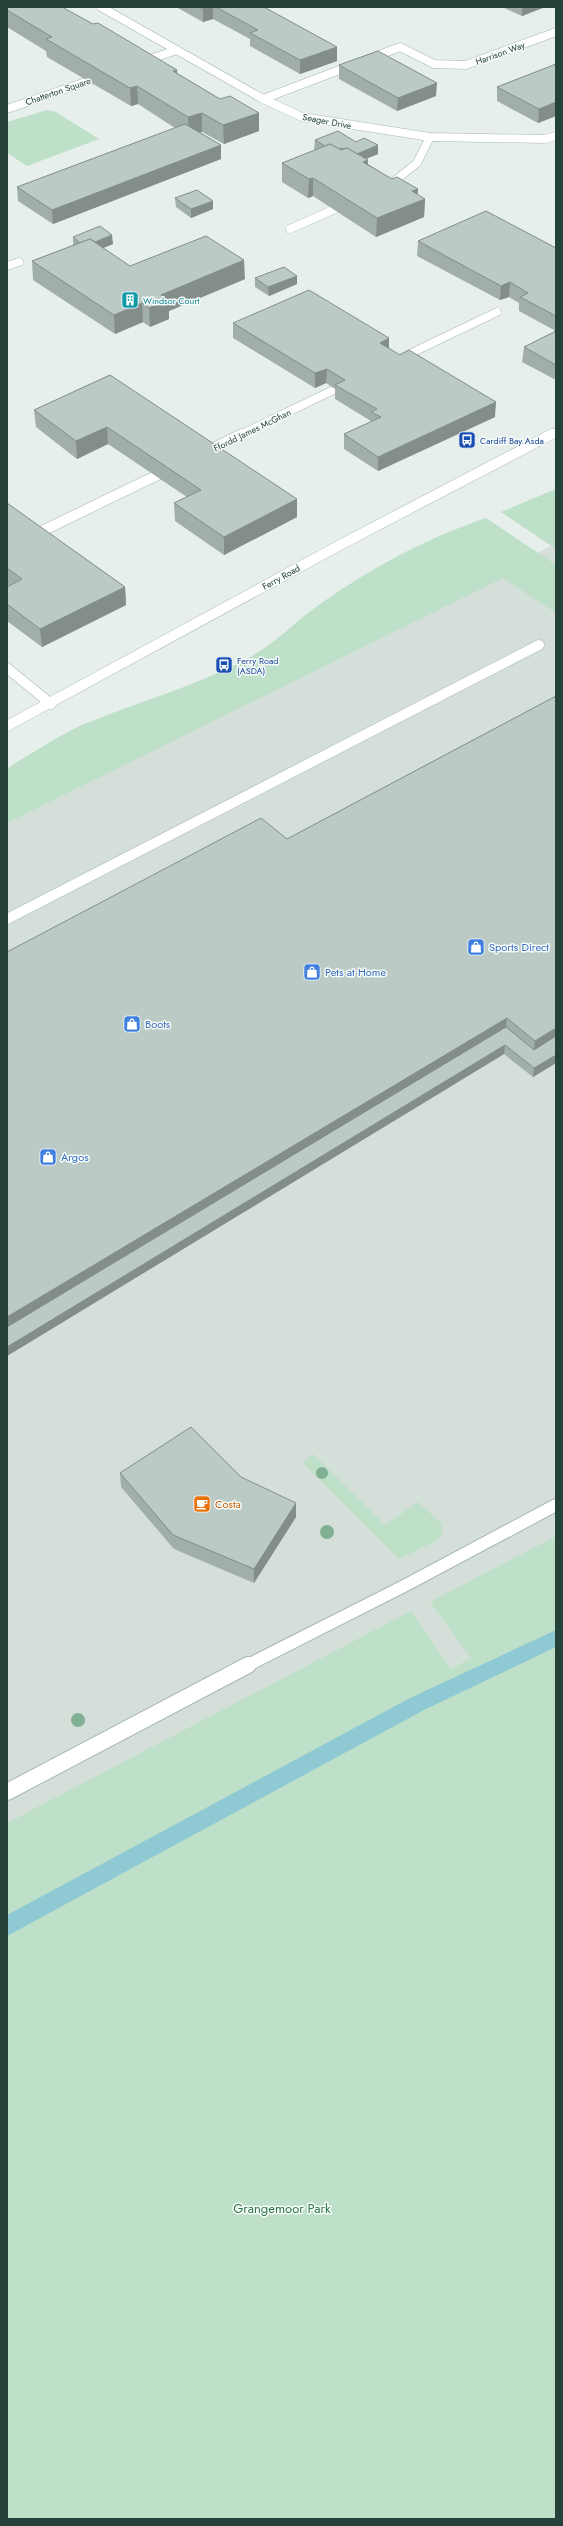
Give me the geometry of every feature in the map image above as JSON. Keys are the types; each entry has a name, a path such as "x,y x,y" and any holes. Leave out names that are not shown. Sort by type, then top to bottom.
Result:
{"street":[{"name":"Seager Drive","path":"101,7 263,99 302,117 430,137 544,138 556,136"},
{"name":"Harrison Way","path":"263,99 400,47 434,64 466,65 556,32"},
{"path":"131,66 177,50"},
{"name":"Chatterton Square","path":"7,109 110,74"},
{"path":"380,191 417,163 430,137"},
{"path":"290,229 335,209"},
{"path":"7,266 20,262"},
{"path":"390,364 497,312"},
{"name":"Ffordd James McGhan","path":"196,457 356,380"},
{"name":"Ferry Road","path":"7,726 51,704 340,545 556,432"},
{"path":"7,548 176,467"},
{"path":"7,919 539,645"},
{"path":"7,668 51,704"},
{"path":"7,1792 186,1696 406,1585 556,1505"}],"shaded area":[{"path":"556,538 556,1612 463,1663 7,1897 7,818 498,574 551,546"}],"green space":[{"path":"47,110 56,112 99,139 27,166 7,153 7,122"},
{"path":"556,489 556,549 501,512"},
{"path":"486,518 556,565 556,613 503,578 7,823 7,769 15,763 78,727 197,682 239,663 260,651 312,610 374,569 418,546 463,526"},
{"path":"313,1454 385,1525 418,1502 441,1523 443,1532 436,1541 399,1559 303,1463"},
{"name":"Grangemoor Park","path":"556,1536 556,2519 7,2519 7,1823 411,1611 451,1669 471,1658 430,1602"}],"building":[{"path":"9,7 62,7 93,24 98,23 177,70 173,71 220,99 230,96 259,113 223,125 202,113 188,117 137,86 130,88 46,39 52,37 7,10"},
{"path":"216,7 264,7 337,47 300,60 250,33 258,30"},
{"path":"378,51 437,83 398,98 339,65"},
{"path":"556,64 556,102 539,109 497,87"},
{"path":"185,124 221,145 52,210 17,187"},
{"path":"338,131 356,142 364,138 378,145 357,154 347,148 339,149 330,144 325,146 315,140"},
{"path":"330,144 341,150 347,148 368,160 363,162 392,179 397,177 418,189 412,191 425,199 377,218 313,178 309,179 282,163"},
{"path":"197,190 213,201 191,209 175,198"},
{"path":"486,211 556,248 556,316 520,297 528,293 510,282 501,286 418,241"},
{"path":"100,226 112,235 95,242 90,239 80,243 73,237"},
{"path":"206,236 244,260 161,295 168,300 149,308 142,303 114,315 32,261 90,239 130,266"},
{"path":"284,267 297,276 268,287 255,278"},
{"path":"309,290 389,338 380,343 400,355 409,350 496,402 378,457 344,434 381,417 371,412 377,409 335,385 345,380 327,369 315,373 233,323"},
{"path":"556,331 556,365 524,347"},
{"path":"110,375 297,499 224,537 174,503 201,490 107,427 76,441 34,410"},
{"path":"7,503 125,587 40,629 7,604 7,587 22,579 7,568"},
{"path":"556,696 556,1028 535,1041 507,1018 7,1317 7,952 261,818 287,839"},
{"path":"506,1027 534,1050 556,1036 556,1055 534,1068 505,1045 7,1347 7,1327"},
{"name":"Costa","path":"191,1427 241,1477 296,1503 254,1569 173,1535 120,1473"}],"waterway":[{"path":"7,1926 417,1704 556,1638"}],"place":[{"name":"Windsor Court","path":"130,300"},
{"name":"Cardiff Bay Asda","path":"467,440"},
{"name":"Ferry Road (ASDA)","path":"224,665"},
{"name":"Sports Direct","path":"476,947"},
{"name":"Pets at Home","path":"312,972"},
{"name":"Boots","path":"132,1024"},
{"name":"Argos","path":"48,1157"},
{"name":"Costa","path":"202,1504"}]}
